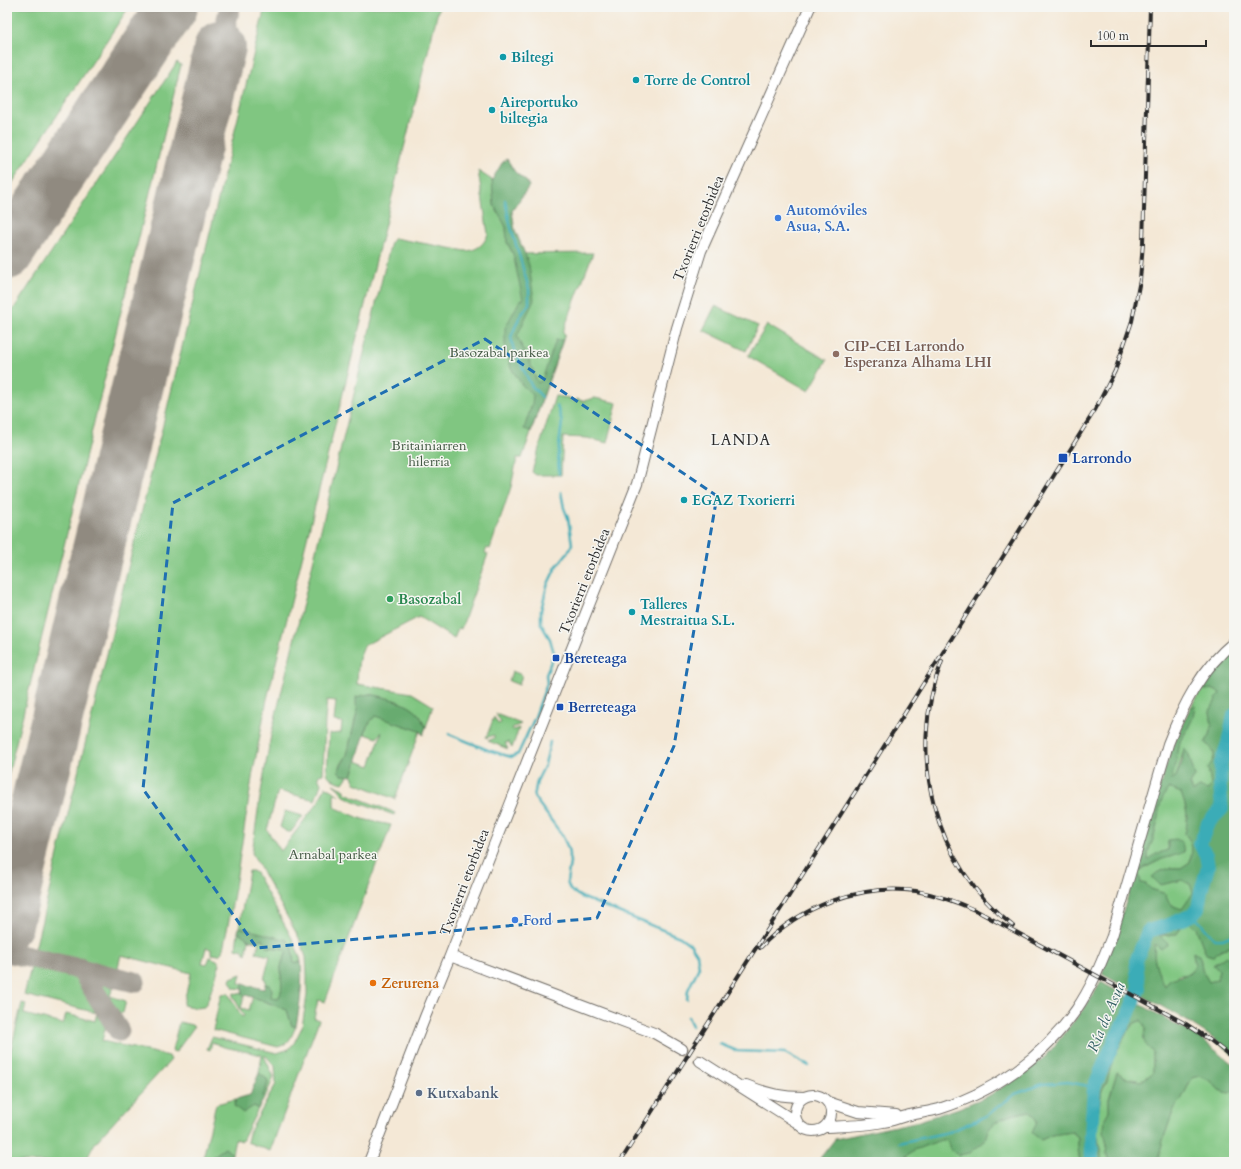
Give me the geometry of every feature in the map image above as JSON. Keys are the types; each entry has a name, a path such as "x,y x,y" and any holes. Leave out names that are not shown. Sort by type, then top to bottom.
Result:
{"street":[{"name":"Txorierri etorbidea","path":"369,1162 425,1017 637,484 677,328 700,251 810,7"},
{"path":"825,1127 882,1122 939,1108 971,1097 998,1083 1039,1053 1058,1033 1077,1009 1089,988 1112,936 1168,744 1178,718 1198,680 1216,659 1234,642"},
{"path":"450,956 654,1033 682,1049"},
{"path":"700,1060 796,1122 807,1131 819,1131 825,1127 831,1118 828,1102"},
{"path":"729,1079 771,1095 805,1097 815,1095 828,1102 858,1112 906,1116"},
{"path":"796,1122 796,1105 805,1097"}],"highlighted area":[{"path":"485,339 717,496 674,746 597,918 257,948 143,789 173,503"}],"green space":[{"path":"7,7 129,7 7,191"},
{"path":"265,7 439,7 267,699 253,772 233,900 224,945 222,952 219,955 211,954 211,949 206,948 202,963 207,964 210,957 217,960 220,964 208,1000 204,1007 197,1008 183,1005 191,973 121,955 117,971 34,953"},
{"path":"177,62 181,65 7,780 7,319"},
{"path":"507,159 515,172 527,182 529,186 512,211 515,230 529,265 534,300 517,336 530,361 538,383 542,380 556,340 563,340 531,431 524,429 532,404 533,395 522,385 511,368 505,347 505,328 520,300 523,300 513,254 507,242 506,227 494,205 492,180 502,163"},
{"path":"478,171 492,180 494,205 506,227 507,242 513,254 593,253 563,332 565,334 522,458 517,458 511,487 490,549 487,548 485,553 488,554 461,629 458,628 454,639 419,617 365,645 362,650 358,664 357,684 412,693 433,706 426,727 416,711 410,707 396,701 369,694 358,708 347,755 340,766 342,775 348,776 343,783 332,779 327,773 329,734 341,733 342,722 334,721 336,701 327,700 323,774 319,775 318,777 321,784 315,800 278,791 267,830 281,851 319,801 325,787 339,795 334,794 334,807 362,819 391,825 325,1002 318,1000 314,1018 319,1020 270,1151 247,1142 249,1133 276,1084 275,1066 266,1056 264,1056 274,1077 265,1097 263,1096 267,1081 259,1073 262,1055 224,1047 212,1042 210,1050 207,1049 212,1037 277,1053 289,1049 294,1043 302,1027 307,995 306,957 299,938 252,853 271,735 391,242 394,238 466,251 480,246 488,234"},
{"path":"715,306 758,326 746,351 703,330"},
{"path":"767,325 827,360 809,391 748,356"},
{"path":"555,396 570,398 570,400 576,402 577,399 583,401 595,398 617,403 607,443 587,438 563,437 561,475 536,475 532,472"},
{"path":"1234,651 1234,946 1222,949 1213,956 1206,954 1196,928 1189,922 1181,927 1177,934 1159,935 1168,944 1161,949 1155,944 1154,955 1158,971 1165,986 1170,979 1189,974 1195,967 1193,952 1200,956 1202,970 1209,982 1217,980 1219,970 1213,965 1226,956 1230,960 1234,960 1234,970 1230,974 1234,974 1234,1055 1187,1021 1102,974 1135,875 1139,875 1141,883 1146,884 1151,889 1166,894 1168,900 1175,907 1182,909 1193,893 1190,884 1182,880 1160,885 1152,877 1158,872 1170,868 1181,868 1190,862 1192,847 1188,837 1185,834 1187,814 1181,793 1169,788 1162,800 1156,829 1149,850 1148,860 1156,854 1168,850 1168,840 1176,839 1182,842 1184,852 1162,859 1138,871 1136,866 1171,750 1190,708 1195,706 1193,718 1180,741 1176,764 1171,779 1176,777 1182,762 1184,748 1189,755 1195,776 1190,784 1193,792 1199,787 1208,790 1211,785 1208,768 1213,761 1214,754 1212,749 1205,743 1210,735 1212,726 1210,711 1220,693 1212,689 1205,690 1206,684 1211,674"},
{"path":"512,671 522,675 519,685 509,681"},
{"path":"1205,684 1205,690 1212,689 1220,693 1210,711 1212,726 1210,735 1205,743 1212,749 1214,754 1213,761 1208,768 1211,785 1208,790 1193,792 1190,784 1195,776 1184,749 1176,777 1171,779 1176,764 1180,741 1186,732 1194,706 1190,708"},
{"path":"369,694 396,701 410,707 420,716 426,727 423,735 420,731 375,716 367,726 352,776 342,775 338,771 347,755 358,708 356,705 356,697"},
{"path":"496,714 521,724 512,728 513,730 519,728 512,748 508,741 505,743 508,749 488,741 494,738 494,735 486,738 494,717 498,724 501,723"},
{"path":"375,715 420,731 395,799 355,783 352,776 357,761 370,766 382,732 377,738 365,734 367,726"},
{"path":"333,784 345,790 345,793 395,813 394,815 364,804 363,805 344,796"},
{"path":"1169,788 1181,793 1187,814 1185,834 1190,841 1192,851 1190,862 1181,868 1170,868 1160,885 1182,880 1190,884 1194,893 1182,909 1171,904 1166,894 1151,889 1146,884 1141,883 1139,875 1135,875 1136,866 1139,871 1162,859 1173,856 1168,841 1168,850 1157,854 1148,861 1149,850 1156,829 1160,805"},
{"path":"285,811 303,816 291,832 287,832 280,827"},
{"path":"249,871 256,873 293,940 301,960 294,964 292,949 256,932 239,927"},
{"path":"1189,922 1196,928 1206,954 1213,956 1222,949 1234,946 1234,960 1230,960 1226,956 1213,965 1219,970 1217,980 1209,982 1202,970 1200,956 1193,953 1195,967 1189,974 1179,975 1165,986 1156,966 1154,955 1155,943 1164,940 1159,936 1177,934 1181,927"},
{"path":"239,927 287,940 292,948 294,963 301,961 301,994 296,1026 292,1026 287,1010 242,994 243,984 264,989 265,984 269,985 272,989 271,998 278,999 282,985 281,967 286,954 285,949 267,947 263,939 253,941 249,940 238,932"},
{"path":"238,932 249,940 246,954 243,950 236,948"},
{"path":"263,939 275,948 285,949 286,954 282,961 281,968 282,985 278,999 271,998 269,985 265,984 266,980 264,979 270,956 256,953 259,943 253,941"},
{"path":"33,960 79,971 108,1017 102,1041 169,1056 171,1060 95,1143 85,1162 7,1162 7,1066 22,1003 26,1004 24,1014 63,1024 66,1014 95,1021 97,1013 24,995"},
{"path":"87,973 115,980 110,996 126,1001 123,1013 112,1011"},
{"path":"241,974 239,983 243,984 243,989 234,988 230,981 231,978"},
{"path":"1101,982 1200,1038 1234,1065 1234,1090 1229,1093 1219,1090 1212,1082 1201,1076 1192,1078 1182,1098 1174,1109 1157,1162 1113,1162 1110,1161 1106,1153 1107,1144 1104,1131 1105,1118 1109,1111 1109,1099 1117,1072 1126,1078 1141,1081 1153,1073 1153,1052 1144,1042 1146,1029 1141,1020 1133,1024 1127,1032 1113,1059 1107,1081 1102,1090 1096,1126 1102,1162 1080,1162 1078,1137 1072,1132 1052,1135 1041,1140 1032,1133 1037,1121 1030,1111 1008,1116 996,1122 987,1133 985,1141 970,1153 958,1155 950,1149 947,1140 941,1140 914,1150 906,1156 908,1162 817,1162 835,1139 919,1121 959,1108 990,1095 1027,1071 1047,1055 1089,1002"},
{"path":"228,993 242,1017 244,1016 233,996 234,993 245,994 241,1008 249,1010 253,997 287,1010 292,1026 296,1026 290,1040 278,1047 213,1030 221,994"},
{"path":"1142,1020 1153,1051 1153,1073 1141,1081 1126,1078 1117,1072 1109,1099 1109,1111 1105,1118 1104,1131 1107,1144 1106,1153 1110,1161 1113,1162 1102,1162 1096,1126 1102,1090 1107,1081 1113,1059 1127,1032 1133,1024"},
{"path":"179,1022 192,1025 194,1027 176,1052 172,1051"},
{"path":"259,1073 267,1079 268,1083 263,1096 265,1097 258,1109 254,1106 243,1113 234,1106 236,1099 250,1095"},
{"path":"1200,1076 1212,1082 1219,1090 1229,1093 1234,1090 1234,1162 1157,1162 1174,1109 1182,1098 1192,1078"},
{"path":"236,1099 234,1106 254,1106 258,1109 242,1141 235,1139 232,1154 225,1148 212,1157 211,1162 202,1162 216,1104"},
{"path":"1030,1111 1037,1121 1041,1140 1052,1135 1072,1132 1078,1137 1080,1162 908,1162 906,1156 914,1150 941,1139 948,1140 985,1136 992,1124 1006,1116"},
{"path":"225,1148 232,1154 230,1162 211,1162 212,1157"}],"waterway":[{"path":"505,200 510,224 529,289 529,304 519,318 511,337 513,347 531,385 542,397"},
{"path":"557,406 562,422 558,454 559,474"},
{"path":"449,734 488,750 511,757 518,754 535,717 547,683 546,675 554,653 550,639 541,624 541,610 547,586 556,567 568,552 572,544 568,518 564,508 561,492"},
{"name":"Ría de Asua","path":"1092,1162 1091,1134 1094,1087 1139,988 1136,961 1148,931 1169,925 1192,915 1198,908 1208,867 1206,855 1200,844 1208,823 1222,809 1220,786 1221,763 1228,743 1234,715"},
{"path":"550,742 545,765 537,781 534,797 562,835 568,848 570,862 567,882 570,890 581,897 680,937 691,945 697,954 699,967 688,990 687,999"},
{"path":"1192,915 1214,939 1223,939 1234,934"},
{"path":"688,1017 692,1026"},
{"path":"720,1044 737,1051 785,1053 809,1066"},
{"path":"898,1143 949,1132 986,1116 1015,1094 1043,1084 1068,1082 1094,1087"}],"taxiway":[{"path":"220,47 230,7"},
{"path":"7,952 135,982"},
{"path":"80,968 119,1031"}],"runway":[{"path":"7,254 172,7"},
{"path":"7,924 220,47"}],"tunnel":[{"path":"682,1049 700,1061"}],"railway":[{"path":"620,1162 876,759 1095,410 1115,371 1132,321 1140,280 1143,243 1150,7"},
{"path":"942,661 931,697 927,733 928,769 934,805 946,839 963,872 986,901 1013,926"},
{"path":"760,948 775,933 793,921 811,910 831,901 873,891 895,889 916,891 947,899 977,911 1186,1024 1210,1040 1234,1059"}],"place":[{"name":"Biltegi","path":"503,57"},
{"name":"Torre de Control","path":"636,80"},
{"name":"Aireportuko biltegia","path":"492,110"},
{"name":"Automóviles Asua, S.A.","path":"778,218"},
{"name":"CIP-CEI Larrondo Esperanza Alhama LHI","path":"836,354"},
{"name":"Larrondo","path":"1063,458"},
{"name":"EGAZ Txorierri","path":"684,500"},
{"name":"Basozabal","path":"390,599"},
{"name":"Talleres Mestraitua S.L.","path":"632,612"},
{"name":"Bereteaga","path":"556,658"},
{"name":"Berreteaga","path":"560,707"},
{"name":"Ford","path":"515,920"},
{"name":"Zerurena","path":"373,983"},
{"name":"Kutxabank","path":"419,1093"}],"district":[{"name":"LANDA","path":"741,440"}],"park label":[{"name":"Basozabal parkea","path":"499,352"},
{"name":"Britainiarren hilerria","path":"429,454"},
{"name":"Arnabal parkea","path":"333,854"}]}
